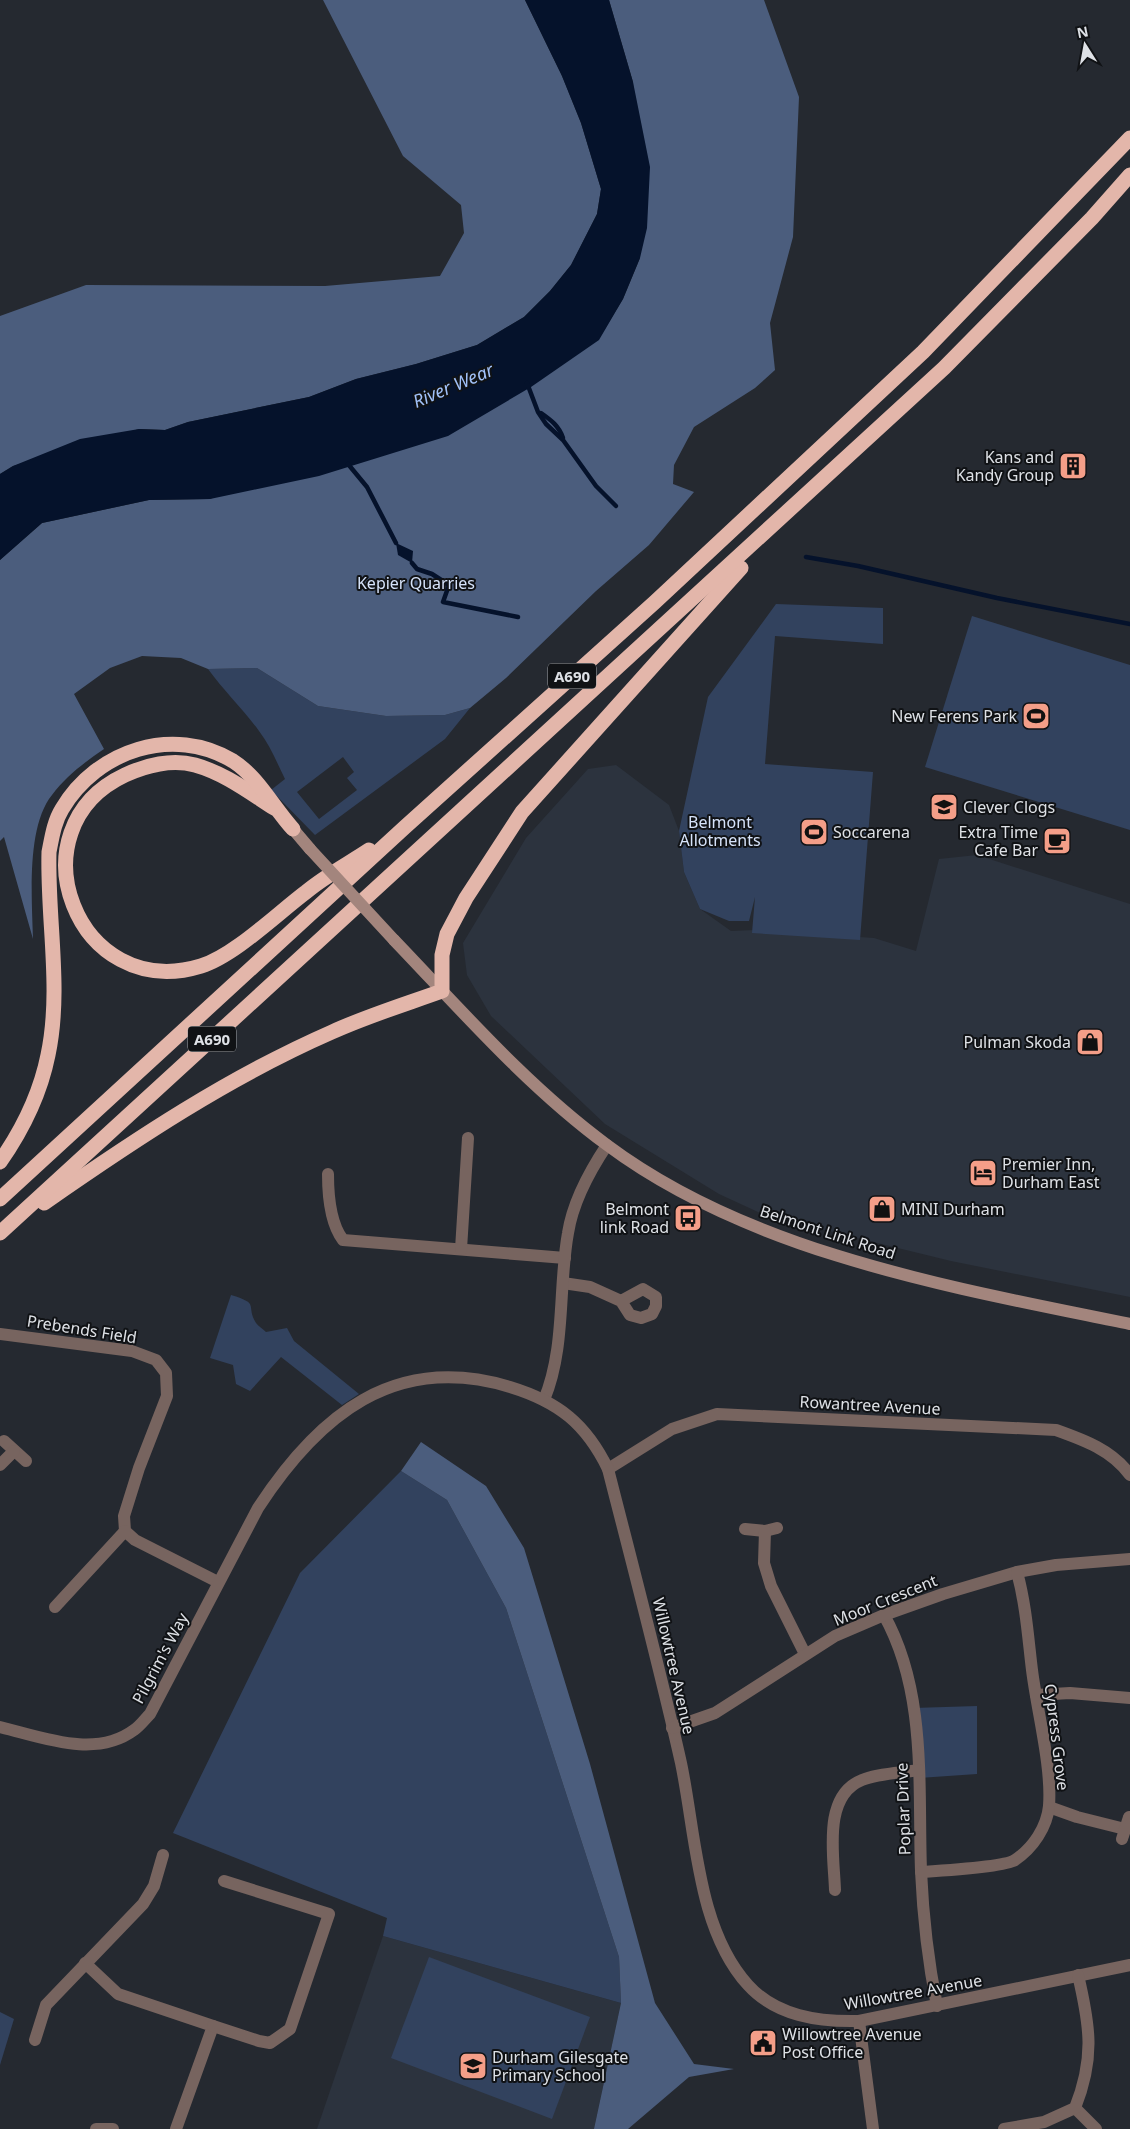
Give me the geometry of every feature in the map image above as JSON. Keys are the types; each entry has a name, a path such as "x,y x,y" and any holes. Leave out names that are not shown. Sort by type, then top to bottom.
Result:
{"highway":[{"name":"A690","path":"0,1199 405,826 655,602 923,352 1130,138"},
{"name":"A690","path":"0,1234 944,368 1092,218 1130,175"},
{"path":"0,1234 134,1140 263,1065 332,1031 442,991 442,955 447,934 466,898 522,812 704,606 826,478"},
{"path":"0,1162 30,1111 48,1054 53,1025 49,852 54,829 62,809 78,788 95,770 140,747 168,744 191,745 212,751 234,762 257,782 274,808 293,829"},
{"path":"274,808 220,774 193,765 166,763 148,766 114,780 92,798 76,820 67,847 65,874 68,893 70,902 83,927 102,948 124,963 150,971 177,972 203,966 227,953 308,890 405,826"}],"street":[{"name":"Belmont Link Road","path":"293,829 394,940 524,1076 607,1146 659,1180 700,1202 770,1233 846,1258 918,1277 1130,1324"},
{"path":"460,1248 468,1138"},
{"path":"544,1400 553,1373 565,1258 574,1206 592,1168 607,1146"},
{"path":"328,1174 328,1189 334,1222 337,1232 343,1240 565,1258"},
{"path":"562,1283 590,1287 621,1301"},
{"name":"Prebends Field","path":"0,1334 132,1351 156,1360 166,1373 167,1396 139,1468 124,1516 125,1531"},
{"name":"Willowtree Avenue","path":"218,1582 250,1523 279,1476 312,1439 338,1416 374,1393 400,1382 431,1377 460,1378 500,1384 544,1400 568,1414 587,1433 608,1469 672,1728 708,1912 718,1941 734,1968 748,1985 773,2006 806,2018 832,2022 858,2021 1130,1965"},
{"name":"Rowantree Avenue","path":"608,1469 672,1429 717,1414 1056,1430 1093,1443 1123,1466 1130,1475"},
{"path":"4,1441 26,1461"},
{"path":"0,1465 14,1451"},
{"path":"745,1529 771,1530 764,1564 771,1586 805,1654"},
{"path":"55,1607 125,1531 135,1540 218,1582"},
{"name":"Moor Crescent","path":"672,1728 715,1713 835,1636 884,1615 943,1594 1017,1572 1056,1565 1130,1559"},
{"name":"Cypress Grove","path":"921,1872 957,1870 1014,1861 1041,1834 1049,1807 1048,1782 1028,1623 1017,1572"},
{"name":"Pilgrim's Way","path":"0,1727 67,1744 96,1744 119,1738 134,1730 150,1714 218,1582"},
{"name":"Poplar Drive","path":"884,1615 892,1630 903,1661 913,1708 919,1770 924,1920 937,2006"},
{"path":"1036,1695 1070,1693 1130,1698"},
{"path":"836,1890 834,1833 837,1807 846,1790 862,1780 919,1770"},
{"path":"1049,1807 1077,1817 1125,1828"},
{"path":"36,2040 46,2005 144,1904 154,1886 163,1855"},
{"path":"85,1963 118,1994 259,2041 270,2043 280,2038 290,2029 328,1914 224,1881"},
{"path":"1004,2129 1044,2122 1075,2108 1083,2087 1090,2048 1085,2004 1078,1975"},
{"path":"858,2021 873,2129"},
{"path":"176,2129 214,2026"},
{"path":"1075,2108 1096,2129"},
{"path":"96,2129 113,2129"}],"shaded area":[{"path":"616,765 669,805 679,831 684,872 700,909 731,931 755,930 874,938 916,951 939,859 977,855 1130,904 1130,1297 951,1261 767,1216 719,1194 605,1124 491,1016 467,975 463,943 526,838 588,769"},
{"name":"Durham Gilesgate Primary School","path":"383,1936 621,2003 594,2129 317,2129"}],"green space":[{"path":"323,0 525,0 562,76 581,123 601,189 597,214 571,265 550,291 524,317 477,345 416,364 356,379 309,397 188,422 165,430 139,429 13,466 0,474 0,316 86,285 325,286 440,276 464,233 461,205 403,156"},
{"name":"Kepier Quarries","path":"609,0 764,0 799,97 793,237 770,323 775,370 755,388 694,427 674,465 673,484 694,492 649,545 596,591 506,678 470,708 445,715 386,716 318,706 257,668 208,669 181,658 142,656 110,668 74,694 104,749 63,782 52,795 38,825 32,864 33,939 4,837 0,841 0,560 42,523 149,500 210,499 598,340 623,299 640,258 633,82"},
{"name":"Belmont Allotments","path":"776,604 883,608 883,644 775,636 765,764 873,772 860,940 752,933 755,897 749,921 729,921 700,909 684,872 679,831 708,697"},
{"name":"New Ferens Park","path":"972,616 1130,665 1130,830 925,767"},
{"path":"257,668 318,706 386,716 445,715 470,708 445,739 315,835 271,790 285,779 270,748 253,723 208,669","holes":["343,757 354,772 347,778 357,790 319,819 297,792"]},
{"path":"231,1295 249,1303 256,1323 266,1332 287,1328 294,1341 359,1394 342,1405 281,1357 250,1391 236,1384 233,1365 210,1358"},
{"path":"421,1442 486,1486 524,1548 590,1764 655,2003 694,2064 734,2069 689,2077 628,2129 594,2129 621,2003 619,1957 506,1608 447,1500 401,1471"},
{"path":"401,1471 447,1500 506,1608 619,1957 621,2003 383,1936 387,1918 173,1833 300,1573"},
{"path":"977,1706 977,1774 919,1778 913,1708"},
{"path":"429,1957 590,2017 552,2119 391,2058"},
{"path":"0,2012 14,2019 0,2065"}],"water":[{"name":"River Wear","path":"525,0 609,0 633,82 650,167 647,228 640,258 623,299 599,340 531,387 448,436 319,476 210,499 149,500 42,523 0,560 0,474 13,466 80,439 139,429 165,430 188,422 309,397 356,379 416,364 477,345 524,317 550,291 571,265 597,214 601,189 581,123 562,76"},
{"path":"396,543 413,551 412,563 398,555"}],"waterway":[{"path":"527,383 538,412 546,424 563,440 596,486 616,506"},
{"path":"541,413 554,424 563,438"},
{"path":"348,464 367,487 396,543"},
{"path":"806,557 858,566 997,598 1130,624"},
{"path":"412,563 417,569 432,574 449,585 443,602 518,617"}],"place":[{"name":"Kans and Kandy Group","path":"1073,466"},
{"name":"New Ferens Park","path":"1036,716"},
{"name":"Clever Clogs","path":"944,807"},
{"name":"Soccarena","path":"814,832"},
{"name":"Extra Time Cafe Bar","path":"1057,841"},
{"name":"Pulman Skoda","path":"1090,1042"},
{"name":"Premier Inn, Durham East","path":"983,1173"},
{"name":"MINI Durham","path":"882,1209"},
{"name":"Belmont link Road","path":"688,1218"},
{"name":"Willowtree Avenue Post Office","path":"763,2043"},
{"name":"Durham Gilesgate Primary School","path":"473,2066"}]}
